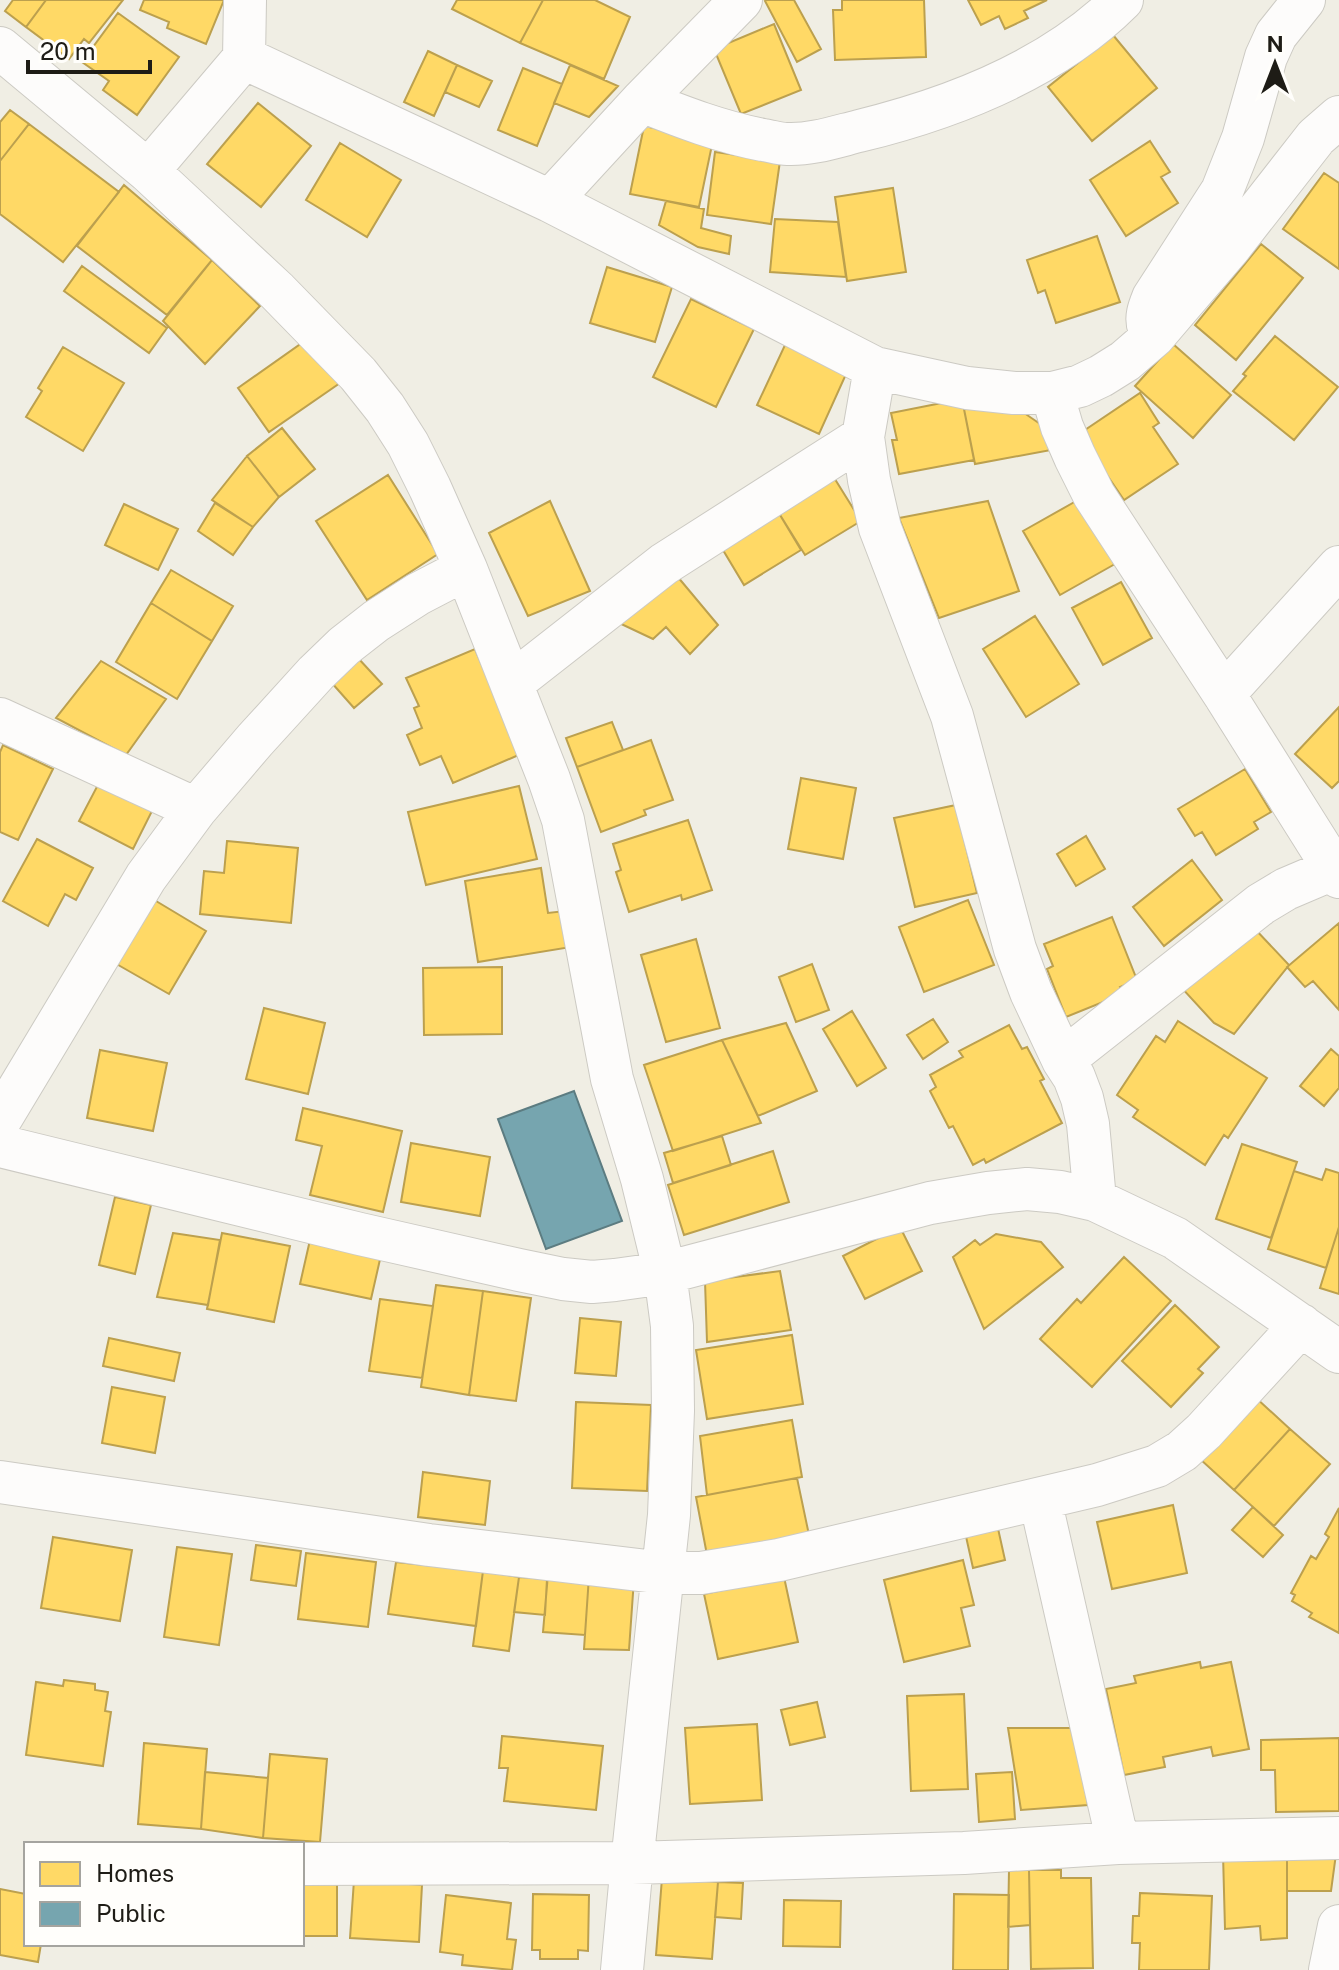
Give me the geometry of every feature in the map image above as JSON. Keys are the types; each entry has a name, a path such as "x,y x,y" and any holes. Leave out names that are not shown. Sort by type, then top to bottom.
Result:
{"street":[{"path":"148,171 244,58 245,0"},
{"path":"550,201 741,0"},
{"path":"642,101 699,124 745,137 786,144 818,141 895,122 1003,81 1077,39 1122,0"},
{"path":"1154,336 1148,325 1148,311 1153,298 1222,191 1243,138 1271,46 1286,20 1304,0"},
{"path":"0,48 148,171 277,291 385,408 408,444 466,569 563,820 612,1079 642,1179 665,1273 672,1326 669,1515 622,1970"},
{"path":"244,58 550,201 875,368 967,388 1014,393 1052,393 1080,386 1125,361 1154,336 1230,247 1316,137 1339,117"},
{"path":"875,368 863,437 880,528 952,716 1015,949 1031,992 1082,1098 1088,1124 1095,1200"},
{"path":"1052,393 1062,427 1094,495 1336,873 1286,889 1261,904 1063,1060"},
{"path":"512,683 664,564 863,437"},
{"path":"1224,694 1339,567"},
{"path":"0,1120 146,877 196,809 255,740 344,646 418,594 466,569"},
{"path":"0,719 196,809"},
{"path":"0,1146 360,1234 563,1279 592,1282 665,1273 930,1203 1027,1189 1060,1192 1095,1200 1175,1238 1339,1352"},
{"path":"0,1482 429,1545 664,1573 701,1573 779,1560 1040,1499 1157,1466 1182,1451 1204,1431 1301,1325"},
{"path":"1040,1499 1118,1843"},
{"path":"304,1864 632,1863 964,1853 1118,1843 1339,1838"},
{"path":"1330,1970 1339,1926"}],"building: Homes":[{"path":"13,0 46,0 26,27 5,11"},
{"path":"46,0 123,0 89,43 84,39 69,59 26,27"},
{"path":"144,0 224,0 206,44 167,28 169,22 140,10"},
{"path":"457,0 543,0 520,43 452,9"},
{"path":"543,0 595,0 630,17 604,79 520,43"},
{"path":"767,0 794,0 821,49 797,62"},
{"path":"842,0 924,0 926,57 835,60 833,10 842,10"},
{"path":"968,0 1047,0 1024,11 1028,18 1005,29 999,16 981,25"},
{"path":"118,13 179,57 137,115 103,90 109,81 82,62"},
{"path":"774,24 801,90 741,114 714,49"},
{"path":"1113,35 1157,88 1092,141 1048,87"},
{"path":"428,51 457,65 434,116 404,102"},
{"path":"457,65 492,81 479,107 445,92"},
{"path":"570,65 618,86 589,117 554,103"},
{"path":"523,68 562,84 537,146 498,130"},
{"path":"258,103 311,146 261,207 207,164"},
{"path":"10,110 29,124 0,161 0,122"},
{"path":"29,124 119,192 63,262 0,214 0,161"},
{"path":"644,126 713,140 699,207 630,194"},
{"path":"1150,141 1170,172 1161,177 1178,203 1126,236 1090,180"},
{"path":"340,143 401,180 367,237 306,200"},
{"path":"715,152 780,161 771,224 707,215"},
{"path":"1324,173 1339,183 1339,269 1283,229"},
{"path":"124,185 212,260 167,315 77,246"},
{"path":"893,188 906,272 847,281 835,197"},
{"path":"666,201 704,209 701,228 731,236 729,254 698,247 659,225"},
{"path":"775,219 838,222 846,277 770,272"},
{"path":"1097,236 1120,302 1056,323 1045,290 1038,293 1027,260"},
{"path":"1261,244 1303,278 1236,360 1195,325"},
{"path":"212,260 260,306 205,364 163,321"},
{"path":"82,266 167,328 149,353 64,291"},
{"path":"607,267 672,287 655,342 590,323"},
{"path":"691,299 754,329 716,407 653,377"},
{"path":"1275,336 1338,387 1294,440 1233,391"},
{"path":"309,338 340,383 269,432 238,388"},
{"path":"1173,344 1231,395 1193,438 1135,386"},
{"path":"785,345 847,372 819,434 757,405"},
{"path":"63,347 124,383 83,451 26,417 42,391 38,388"},
{"path":"1140,393 1159,423 1153,427 1178,464 1124,500 1079,434"},
{"path":"962,399 974,460 899,474 892,440 897,440 891,413"},
{"path":"962,399 1014,406 1046,428 1051,450 975,464"},
{"path":"282,428 315,469 279,497 247,456"},
{"path":"247,456 279,497 253,527 212,500"},
{"path":"388,475 438,554 367,600 316,521"},
{"path":"833,476 861,521 805,555 777,510"},
{"path":"1078,500 1115,564 1060,595 1023,531"},
{"path":"550,501 590,591 528,616 489,533"},
{"path":"988,501 1019,591 939,618 899,518"},
{"path":"215,503 253,527 233,555 198,531"},
{"path":"124,504 178,529 158,570 105,545"},
{"path":"777,510 801,550 744,585 720,545"},
{"path":"171,570 233,606 212,641 151,603"},
{"path":"677,576 718,625 690,654 666,627 653,639 617,622"},
{"path":"1121,582 1152,638 1103,665 1072,608"},
{"path":"151,603 212,641 177,699 116,662"},
{"path":"1035,616 1079,684 1026,717 983,649"},
{"path":"475,649 521,754 453,783 441,756 420,765 407,735 422,728 414,708 419,706 406,678"},
{"path":"358,658 382,684 354,708 331,682"},
{"path":"101,661 166,699 126,755 56,718"},
{"path":"1339,707 1339,781 1332,788 1295,754"},
{"path":"612,722 623,750 577,767 566,738"},
{"path":"651,740 673,800 644,810 646,815 601,832 577,767"},
{"path":"3,745 53,769 18,840 0,832 0,752"},
{"path":"1245,769 1271,812 1254,822 1258,829 1216,855 1202,832 1195,836 1178,809"},
{"path":"801,778 856,788 843,859 788,849"},
{"path":"101,779 154,807 133,849 79,821"},
{"path":"519,786 537,859 426,885 408,812"},
{"path":"956,805 977,893 915,907 894,818"},
{"path":"688,820 712,890 682,900 681,895 629,912 616,872 621,870 613,844"},
{"path":"1086,836 1105,869 1076,886 1057,854"},
{"path":"37,839 93,868 76,900 65,894 48,926 3,901"},
{"path":"227,841 298,848 291,923 200,914 204,871 224,873"},
{"path":"1192,860 1222,900 1164,946 1133,907"},
{"path":"541,868 548,913 565,911 571,947 478,962 465,881"},
{"path":"151,898 206,931 169,994 113,962"},
{"path":"968,900 994,965 924,992 899,927"},
{"path":"1112,917 1137,980 1120,987 1123,994 1066,1017 1047,969 1053,966 1044,944"},
{"path":"1339,923 1339,1010 1313,981 1305,987 1287,967"},
{"path":"1254,928 1289,965 1234,1034 1214,1023 1179,985"},
{"path":"696,939 720,1028 666,1042 641,955"},
{"path":"812,964 829,1010 796,1022 779,977"},
{"path":"502,967 502,1034 424,1035 423,968"},
{"path":"264,1008 325,1023 308,1094 246,1079"},
{"path":"852,1011 886,1068 857,1086 823,1029"},
{"path":"933,1019 948,1042 923,1059 907,1035"},
{"path":"1178,1021 1267,1078 1228,1138 1224,1135 1205,1165 1133,1117 1138,1110 1117,1095 1156,1036 1165,1042"},
{"path":"786,1023 817,1091 758,1116 722,1040"},
{"path":"1009,1025 1022,1049 1027,1047 1044,1079 1040,1081 1062,1123 986,1163 984,1159 973,1165 930,1091 936,1087 930,1075 963,1057 959,1051"},
{"path":"722,1040 761,1123 673,1151 644,1065"},
{"path":"1331,1049 1339,1056 1339,1088 1324,1106 1300,1086"},
{"path":"100,1050 167,1063 153,1131 87,1118"},
{"path":"303,1108 402,1131 383,1212 310,1195 322,1146 296,1140"},
{"path":"722,1136 731,1165 673,1183 664,1153"},
{"path":"411,1143 490,1157 480,1216 401,1202"},
{"path":"1242,1144 1297,1162 1271,1238 1216,1219"},
{"path":"773,1151 789,1202 684,1235 668,1185"},
{"path":"1326,1169 1339,1173 1339,1227 1326,1268 1268,1249 1294,1171 1322,1180"},
{"path":"115,1197 151,1205 135,1274 99,1265"},
{"path":"900,1227 922,1271 865,1299 843,1256"},
{"path":"1339,1227 1339,1294 1320,1288"},
{"path":"173,1233 220,1240 208,1305 157,1297"},
{"path":"222,1233 290,1246 274,1322 207,1309"},
{"path":"996,1234 1041,1242 1063,1267 984,1329 953,1257 975,1240 980,1245"},
{"path":"310,1240 381,1255 371,1299 300,1284"},
{"path":"1124,1257 1171,1301 1092,1387 1040,1339 1077,1299 1081,1303"},
{"path":"780,1271 791,1330 707,1342 705,1281"},
{"path":"436,1285 483,1291 469,1395 421,1387"},
{"path":"483,1291 531,1298 516,1401 469,1395"},
{"path":"380,1299 433,1306 422,1378 369,1371"},
{"path":"1175,1305 1219,1347 1198,1369 1203,1373 1171,1407 1122,1361"},
{"path":"580,1318 621,1322 616,1376 575,1373"},
{"path":"792,1335 803,1404 707,1419 696,1350"},
{"path":"109,1338 180,1353 174,1381 103,1366"},
{"path":"112,1387 165,1397 155,1453 102,1443"},
{"path":"1255,1397 1290,1429 1234,1490 1200,1459"},
{"path":"576,1402 651,1405 647,1491 572,1488"},
{"path":"792,1420 802,1477 707,1495 700,1436"},
{"path":"1290,1429 1330,1464 1274,1526 1234,1490"},
{"path":"423,1472 490,1481 485,1525 418,1517"},
{"path":"797,1478 809,1535 707,1555 696,1497"},
{"path":"1173,1505 1187,1573 1112,1589 1097,1522"},
{"path":"1253,1507 1283,1535 1263,1557 1232,1530"},
{"path":"1339,1508 1339,1633 1309,1617 1312,1613 1292,1601 1295,1595 1291,1593 1311,1556 1316,1559 1329,1537 1325,1534"},
{"path":"997,1524 1005,1560 973,1568 965,1532"},
{"path":"53,1537 132,1550 120,1621 41,1608"},
{"path":"256,1545 301,1551 296,1586 251,1580"},
{"path":"177,1547 232,1554 219,1645 164,1637"},
{"path":"306,1553 376,1562 368,1627 298,1619"},
{"path":"963,1560 974,1605 961,1608 970,1646 904,1662 884,1580"},
{"path":"396,1562 483,1571 476,1626 388,1614"},
{"path":"483,1571 519,1577 509,1651 473,1646"},
{"path":"548,1574 589,1576 585,1635 543,1632"},
{"path":"589,1576 634,1579 629,1650 584,1649"},
{"path":"519,1577 547,1579 545,1615 514,1612"},
{"path":"784,1577 798,1642 718,1659 704,1594"},
{"path":"1200,1662 1201,1668 1231,1662 1249,1749 1213,1756 1211,1747 1163,1757 1165,1767 1124,1775 1106,1689 1136,1683 1134,1676"},
{"path":"64,1680 95,1684 95,1690 108,1692 105,1711 111,1712 103,1766 26,1755 36,1682 63,1686"},
{"path":"964,1694 968,1789 911,1791 907,1696"},
{"path":"817,1702 825,1737 790,1745 781,1710"},
{"path":"757,1724 762,1800 690,1804 685,1728"},
{"path":"1008,1728 1075,1728 1088,1805 1021,1810"},
{"path":"502,1736 603,1746 596,1810 504,1801 508,1768 499,1768"},
{"path":"1339,1738 1339,1811 1276,1812 1275,1770 1261,1770 1261,1740"},
{"path":"144,1743 207,1749 201,1829 138,1824"},
{"path":"270,1754 327,1759 320,1842 263,1838"},
{"path":"205,1772 268,1778 263,1838 201,1829"},
{"path":"1012,1772 1015,1819 979,1822 976,1774"},
{"path":"1287,1853 1287,1938 1261,1940 1260,1926 1225,1929 1223,1854"},
{"path":"1287,1853 1336,1854 1331,1891 1287,1891"},
{"path":"1009,1870 1029,1870 1030,1925 1008,1927"},
{"path":"1029,1870 1061,1870 1061,1878 1091,1878 1093,1968 1031,1969"},
{"path":"662,1878 718,1882 712,1959 656,1955"},
{"path":"354,1880 422,1885 419,1942 350,1938"},
{"path":"304,1881 337,1881 337,1936 304,1936"},
{"path":"718,1882 743,1883 741,1919 715,1917"},
{"path":"0,1889 24,1894 24,1946 41,1946 38,1962 0,1955"},
{"path":"1140,1893 1212,1896 1209,1970 1139,1970 1140,1943 1132,1943 1133,1916 1139,1916"},
{"path":"533,1894 589,1895 588,1951 578,1950 578,1959 540,1959 540,1950 532,1950"},
{"path":"954,1894 1009,1895 1008,1970 953,1970"},
{"path":"446,1895 511,1903 507,1939 516,1940 512,1970 462,1965 463,1955 440,1952"},
{"path":"784,1900 841,1901 840,1947 783,1946"}],"building: Public":[{"path":"574,1091 622,1221 546,1249 498,1119"}]}
